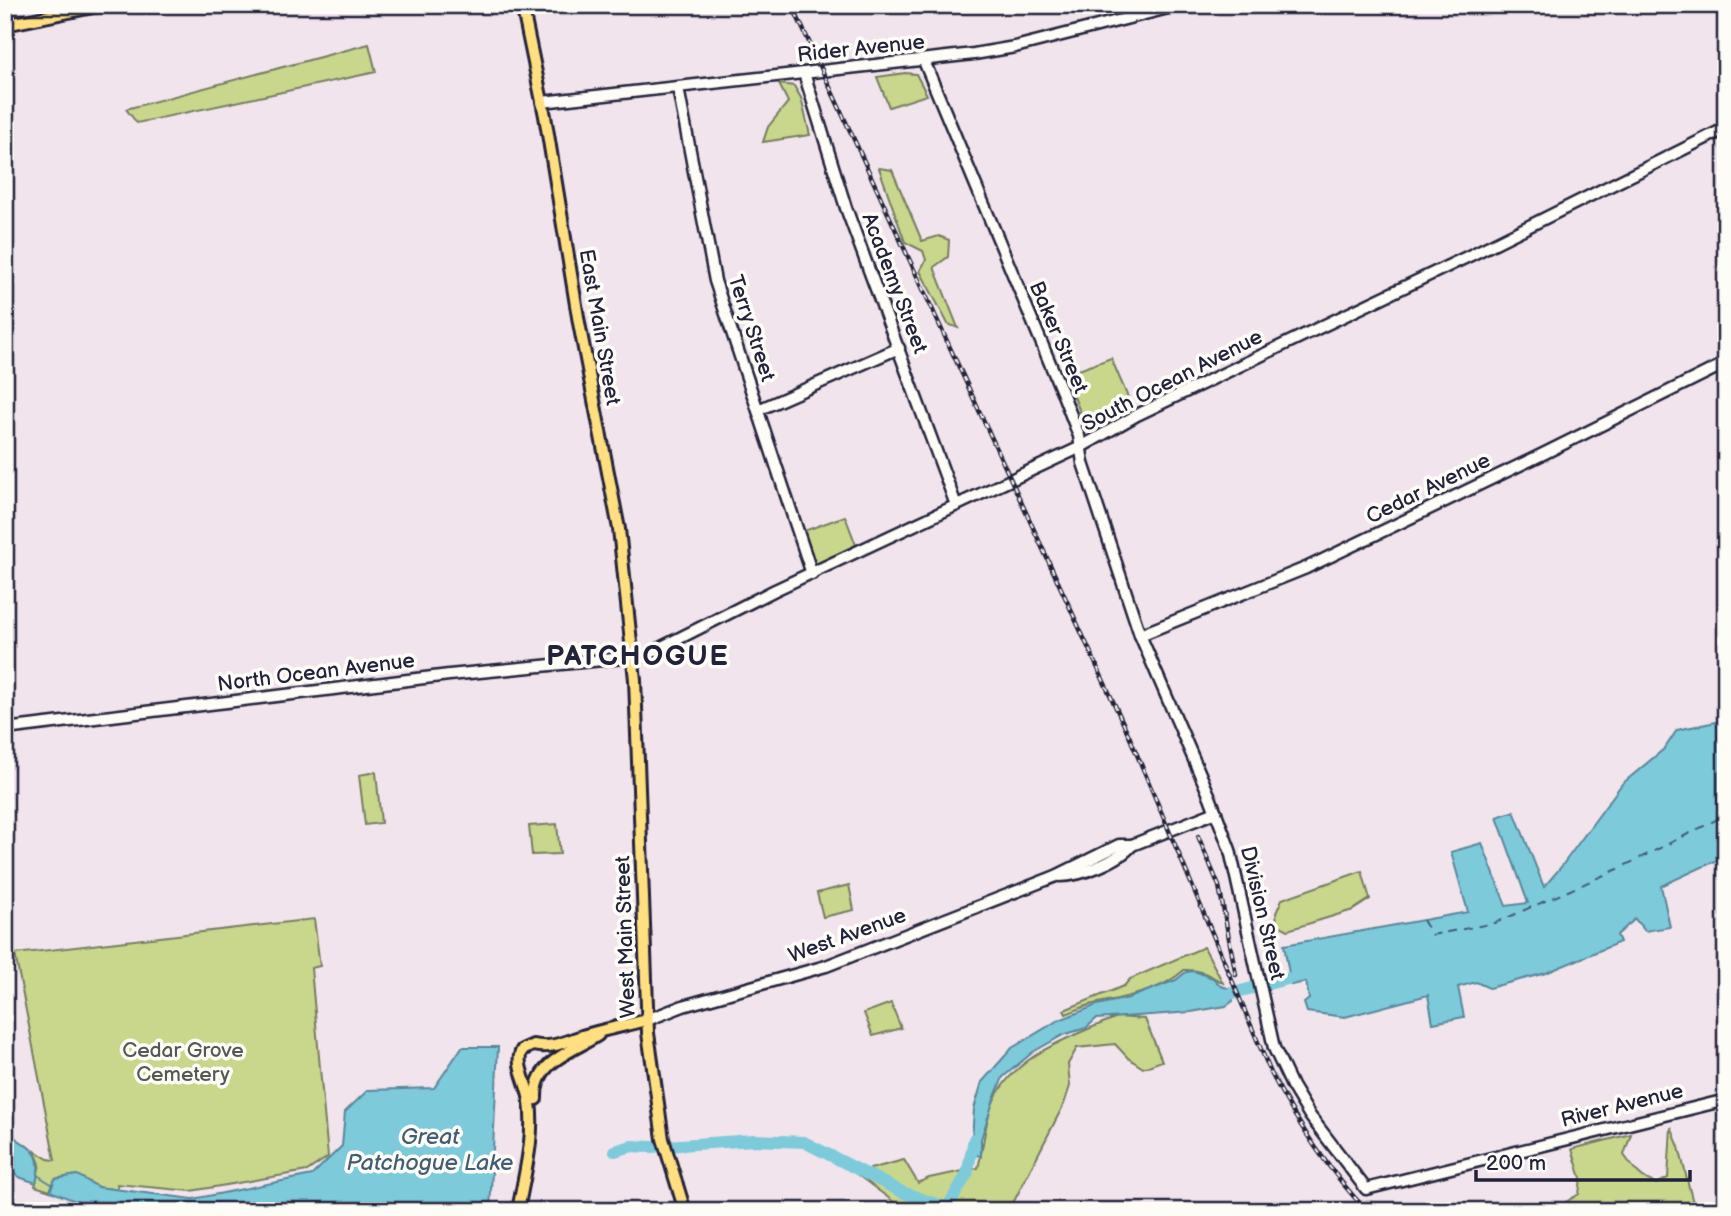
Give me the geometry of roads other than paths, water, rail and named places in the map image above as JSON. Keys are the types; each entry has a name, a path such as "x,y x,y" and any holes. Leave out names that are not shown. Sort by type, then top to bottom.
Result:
{"main road":[{"path":"5,25 103,5"},
{"name":"East Main Street","path":"522,5 542,102 578,320 616,509 632,657"},
{"name":"West Main Street","path":"632,657 648,1020 663,1139 685,1211"},
{"path":"519,1211 531,1117 529,1089 518,1062 522,1050 533,1045 558,1046 584,1035 648,1020"},
{"path":"524,1073 530,1076 544,1070 575,1047 603,1032"},
{"path":"526,1211 537,1125 536,1088 548,1057 542,1047"}],"street":[{"name":"Rider Avenue","path":"542,102 924,61 1014,47 1180,5"},
{"name":"Baker Street","path":"924,61 1062,392 1140,635"},
{"name":"Academy Street","path":"804,73 846,208 956,505"},
{"name":"Terry Street","path":"678,88 715,281 812,574"},
{"name":"South Ocean Avenue","path":"632,657 643,656 1081,447 1137,415 1726,128"},
{"path":"758,410 899,348"},
{"name":"Cedar Avenue","path":"1140,635 1306,568 1726,363"},
{"name":"Division Street","path":"1140,635 1230,850 1274,1048 1310,1116 1366,1189"},
{"name":"North Ocean Avenue","path":"5,729 449,675 632,657"},
{"name":"West Avenue","path":"648,1020 683,1006 826,966 1056,876 1119,845 1132,845 1216,812"},
{"name":"River Avenue","path":"1366,1189 1726,1100"}],"water":[{"path":"1726,720 1726,856 1661,886 1670,927 1645,931 1635,919 1617,935 1620,942 1546,973 1489,988 1476,982 1458,987 1464,1017 1433,1023 1428,995 1345,1017 1307,1012 1304,1003 1309,999 1306,982 1291,985 1284,945 1468,912 1451,852 1482,843 1506,906 1528,903 1497,817 1514,811 1544,887 1622,784 1665,748 1677,730"},
{"path":"1194,971 1231,989 1233,1001 1226,1006 1191,1012 1096,1019 1086,1028 1063,1035 1033,1052 1003,1077 981,1139 981,1156 971,1154 974,1109 982,1082 1012,1048 1057,1021 1097,1005 1129,998 1176,980 1186,972"},
{"name":"Great Patchogue Lake","path":"462,1047 498,1047 490,1211 81,1211 78,1202 50,1191 55,1179 77,1175 98,1187 193,1199 312,1175 342,1146 345,1112 368,1090 434,1088"},
{"path":"5,1131 27,1146 36,1156 36,1183 19,1177 5,1167"}],"waterway":[{"path":"1218,997 1306,974"},
{"path":"615,1151 632,1146 754,1140 804,1142 902,1192 947,1208 967,1174 974,1139"},
{"path":"37,1175 53,1185"}],"railway":[{"path":"792,5 1130,738 1271,1073 1314,1145 1367,1211"},
{"path":"1198,836 1219,886 1236,975"}],"district":[{"name":"PATCHOGUE","path":"638,655"}],"park label":[{"name":"Cedar Grove Cemetery","path":"183,1062"}]}
